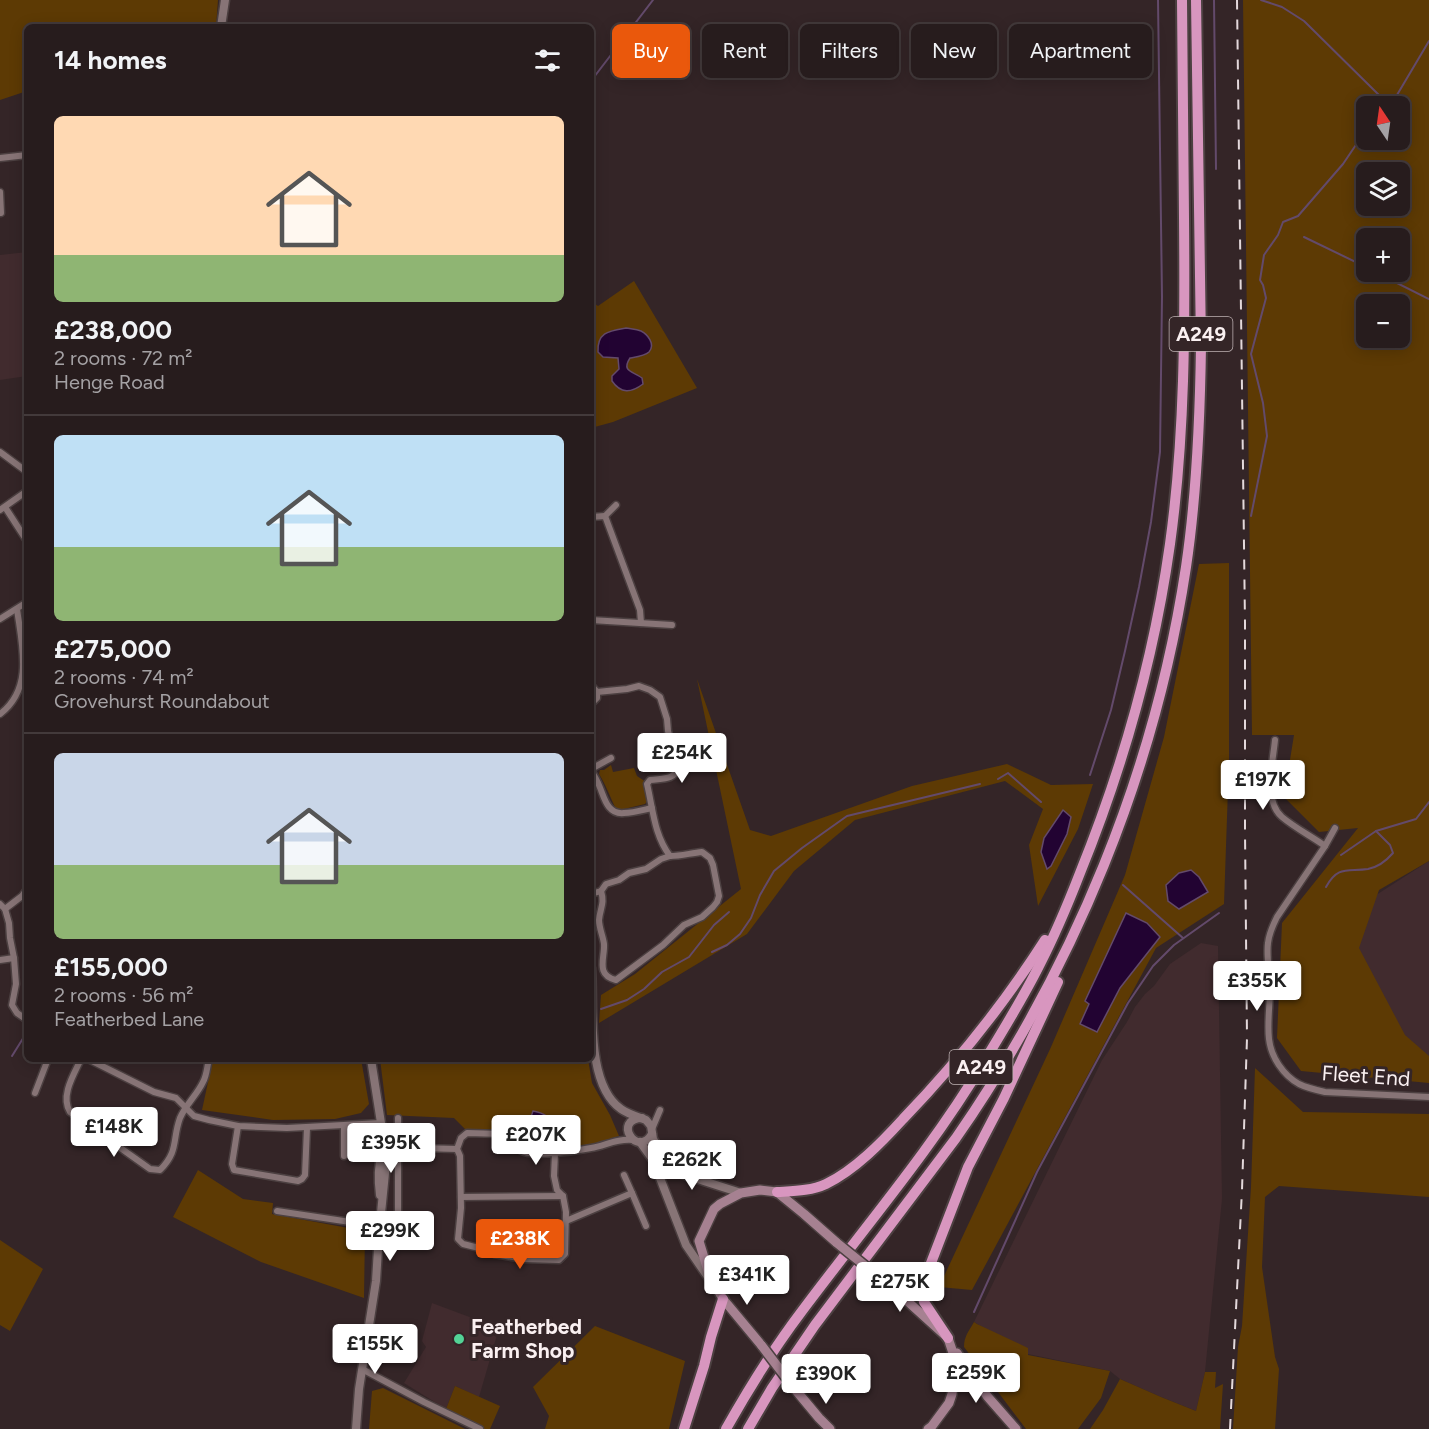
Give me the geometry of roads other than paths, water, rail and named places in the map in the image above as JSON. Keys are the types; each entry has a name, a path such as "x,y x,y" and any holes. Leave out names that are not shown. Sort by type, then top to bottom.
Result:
{"highway":[{"name":"A249","path":"726,1429 800,1313 959,1103 1039,966 1068,904 1115,782 1149,660 1170,542 1179,455 1184,347 1182,0"},
{"name":"A249","path":"748,1429 815,1325 924,1184 978,1107 1032,1017 1056,971 1088,904 1128,801 1152,722 1175,627 1186,569 1198,458 1201,379 1196,0"},
{"name":"A249","path":"777,1192 812,1188 828,1183 856,1164 885,1138 948,1071 979,1033 1028,966 1068,904"},
{"name":"A249","path":"948,1338 924,1302 926,1276 968,1167 1004,1098 1083,929 1088,904"},
{"path":"684,1429 723,1299"}],"main road":[{"path":"830,1429 723,1299 709,1274 699,1241 714,1209 741,1193 760,1190 777,1192 904,1299 948,1338 974,1379 1016,1429"},
{"path":"927,1429 932,1426 949,1403 952,1394 956,1362 948,1338"}],"street":[{"path":"221,24 225,0"},
{"path":"0,158 24,155"},
{"path":"0,192 1,213"},
{"path":"0,452 24,470"},
{"path":"24,493 3,508 24,537"},
{"path":"594,518 605,516 616,505"},
{"path":"605,516 640,610 641,623"},
{"path":"0,620 24,604"},
{"path":"0,714 17,696 23,679 23,651 17,609"},
{"path":"594,620 672,625"},
{"path":"597,692 639,686 660,697 678,768 672,777 650,780 647,784 657,832 662,846 670,856"},
{"path":"594,688 597,692 597,698 594,701"},
{"path":"1275,740 1270,792 1276,811 1326,846"},
{"path":"594,768 611,758"},
{"path":"1272,770 1297,773"},
{"path":"594,775 606,802 615,813 622,814 652,808"},
{"name":"Fleet End","path":"1335,828 1326,846 1272,927 1268,943 1269,1042 1278,1064 1287,1075 1299,1084 1313,1089 1325,1092 1429,1097"},
{"path":"594,893 601,891 606,884 619,880 629,873 646,869 661,859 702,852 710,858 713,865 719,896 713,908 702,917 684,925 663,945 616,980 610,979 605,973 602,963 604,945 599,920 603,902 601,891"},
{"path":"24,893 2,906 9,923 14,958 16,984 12,1005 15,1011 24,1018"},
{"path":"0,960 14,958"},
{"path":"594,1046 600,1076 609,1097 621,1109 649,1122 653,1139 663,1155 682,1174 741,1193"},
{"path":"35,1093 47,1062"},
{"path":"80,1062 67,1095 68,1109 73,1115 150,1169 160,1170 175,1147 179,1120 204,1081 208,1062"},
{"path":"94,1062 154,1092 176,1098 194,1116 238,1126 307,1128 381,1123"},
{"path":"356,1429 362,1369 376,1281 382,1202 378,1182 383,1146 371,1062"},
{"path":"621,1109 628,1133 653,1160 686,1245 723,1299"},
{"path":"555,1153 554,1176 557,1190 563,1196 566,1212 565,1254 559,1260 494,1254 463,1245 458,1239 461,1197 460,1156 457,1149 460,1138 467,1133 502,1134 520,1150 530,1154 555,1153 592,1148 612,1142 622,1139 647,1140 660,1110 634,1119 620,1137 612,1142"},
{"path":"398,1118 398,1222"},
{"path":"238,1126 232,1164 234,1170 298,1181 305,1175 307,1128"},
{"path":"344,1126 344,1156"},
{"path":"383,1146 457,1149"},
{"path":"624,1175 646,1226"},
{"path":"566,1221 632,1193"},
{"path":"461,1197 563,1196"},
{"path":"277,1211 332,1223 380,1225"},
{"path":"362,1369 480,1429"}],"waterway":[{"path":"594,77 653,0"},
{"path":"1090,775 1111,710 1139,587 1151,522 1160,452 1162,297 1158,0"},
{"path":"1214,0 1216,169"},
{"path":"1261,0 1282,7 1304,21 1380,96"},
{"path":"1396,96 1429,41"},
{"path":"1251,516 1267,436 1263,403 1251,354 1266,298 1260,280 1264,255 1278,235 1283,222 1298,216 1343,164 1356,145"},
{"path":"1304,237 1356,262"},
{"path":"1395,282 1429,299"},
{"path":"998,779 1008,773 1041,802"},
{"path":"712,952 727,945 740,934 751,918 760,895 774,871 847,816 980,784"},
{"path":"1341,855 1376,831 1416,819 1429,802"},
{"path":"1326,887 1339,872 1372,868 1393,853 1390,845 1376,831"},
{"path":"1123,885 1183,938"},
{"path":"601,1009 627,1000 644,989 662,972 689,957 714,925 729,912"},
{"path":"974,1312 1037,1172 1128,1003 1153,966 1174,945 1219,913"},
{"path":"12,1056 24,1037"}],"railway":[{"path":"1230,1429 1247,1038 1245,623 1237,0"}],"place":[{"name":"Featherbed Farm Shop","path":"459,1339"}]}
